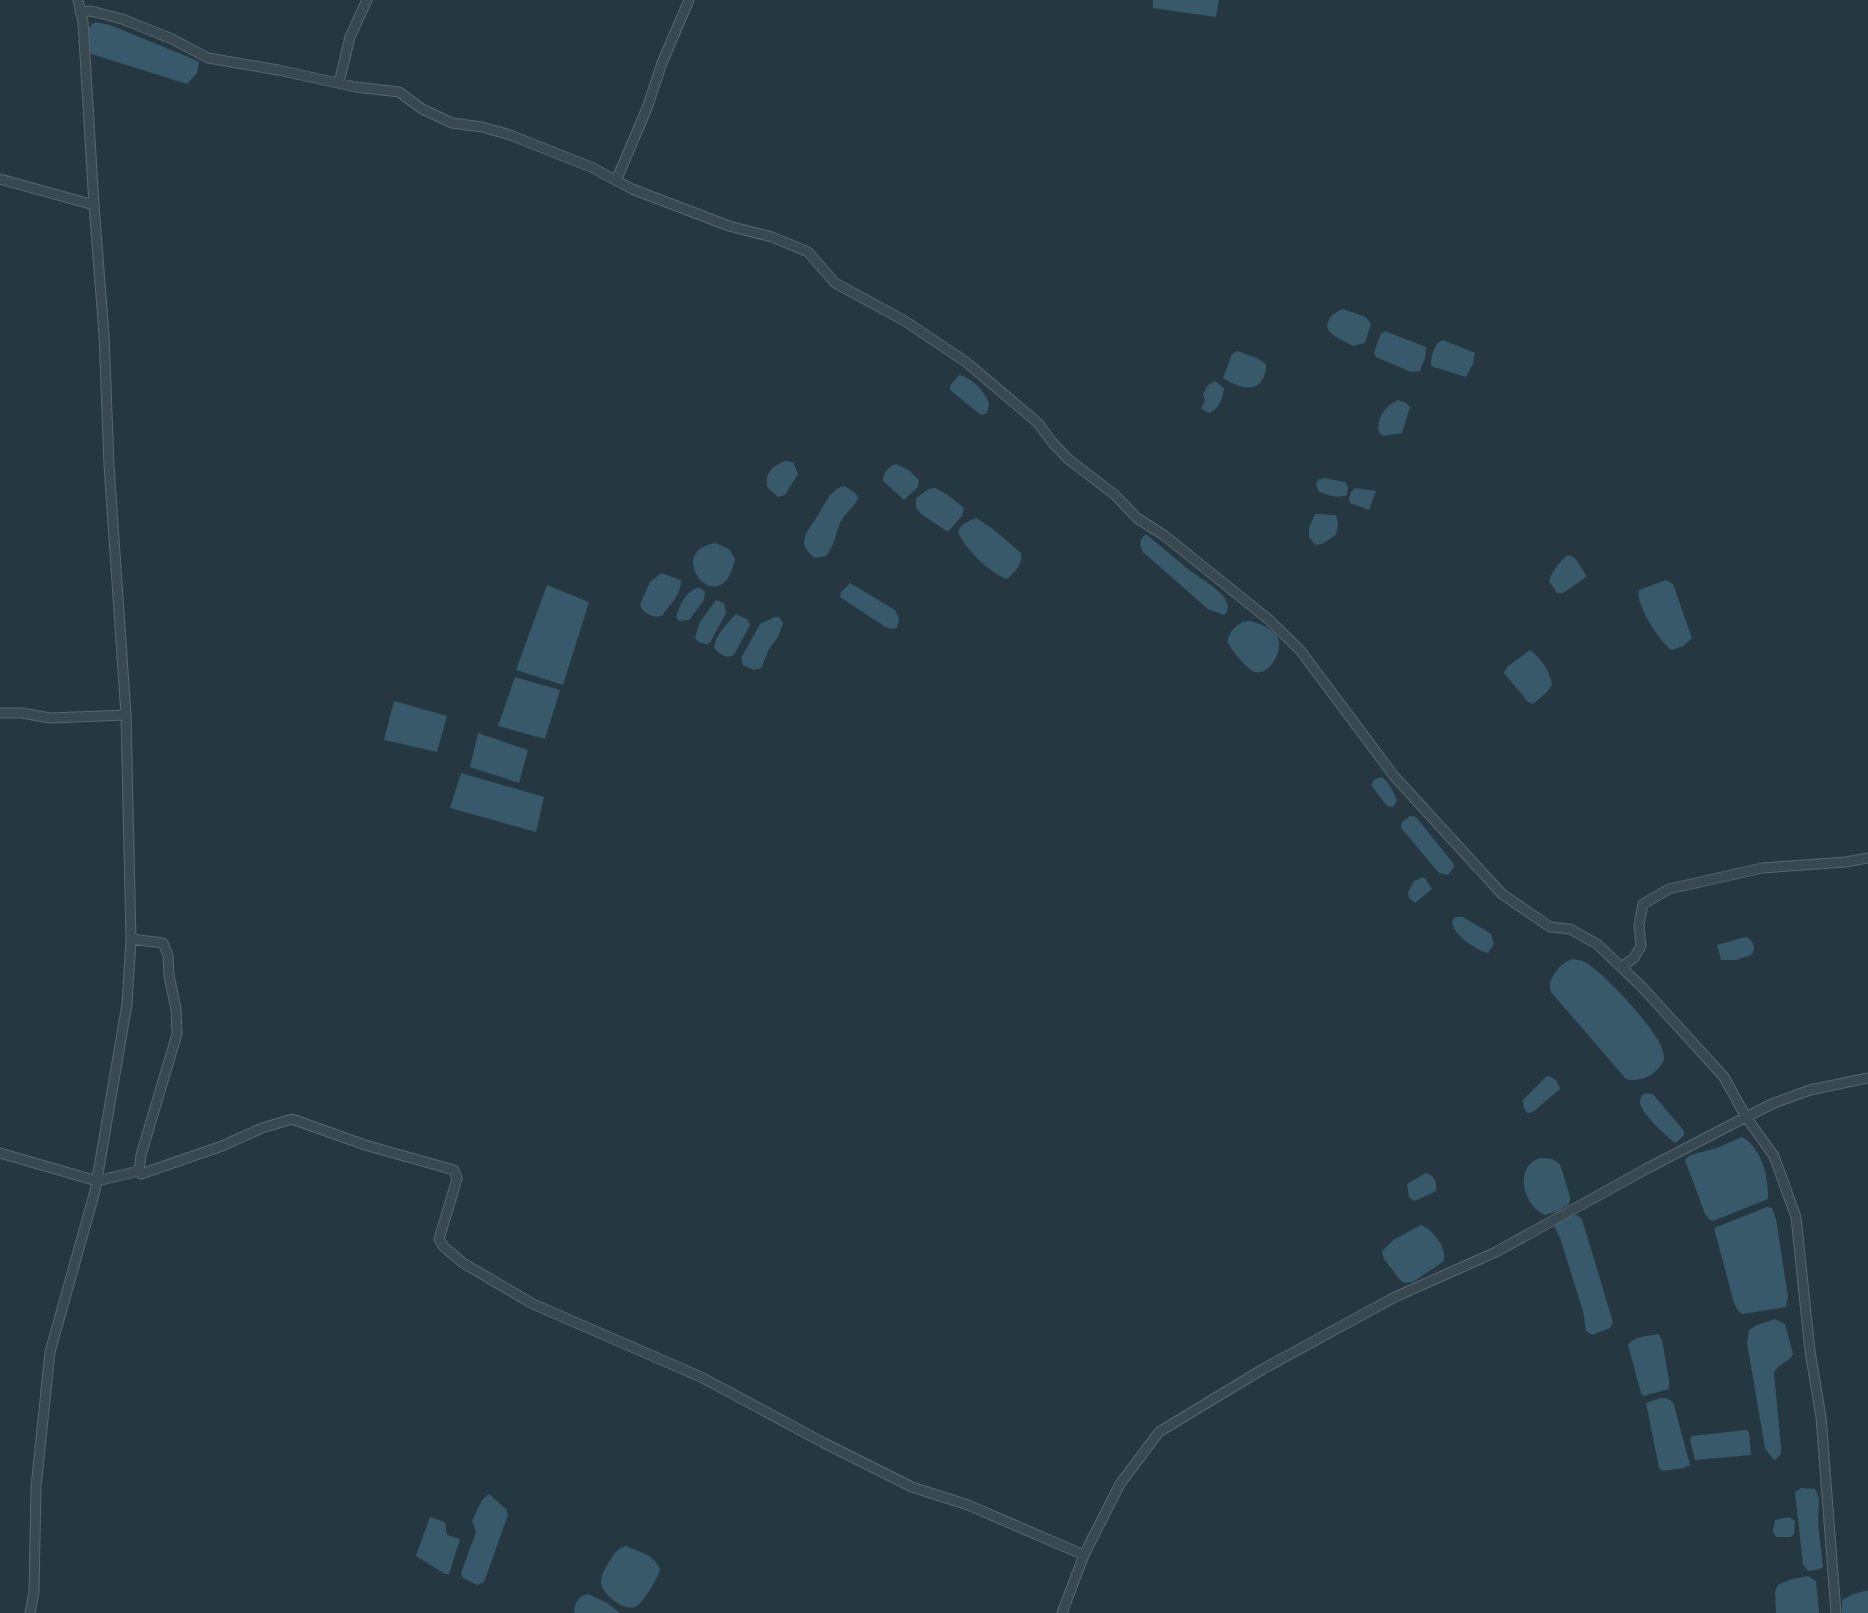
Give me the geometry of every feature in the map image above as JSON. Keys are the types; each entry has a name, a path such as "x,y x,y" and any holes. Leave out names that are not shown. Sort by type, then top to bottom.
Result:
{"street":[{"path":"30,1613 34,1592 36,1487 50,1352 97,1181 127,1004 131,939 126,715 109,465 104,334 83,22 78,0"},
{"path":"339,83 350,37 367,0"},
{"path":"615,181 647,108 662,63 689,0"},
{"path":"80,12 91,11 122,19 172,39 208,58 399,92 422,109 452,123 482,127 510,135 591,167 615,181 729,226 772,237 808,252 835,283 904,321 966,362 1038,423 1068,459 1115,495 1137,518 1165,536 1268,619 1300,650 1394,776 1502,894 1550,927 1570,929 1597,944 1621,967 1724,1077 1746,1117 1774,1156 1796,1217 1810,1350 1821,1417 1836,1613"},
{"path":"0,179 94,205"},
{"path":"0,713 50,717 126,715"},
{"path":"1621,967 1634,958 1641,946 1639,925 1643,904 1669,889 1762,868 1846,862 1868,858"},
{"path":"131,939 163,943 168,956 177,1025 177,1034 138,1171"},
{"path":"1062,1613 1084,1555 1120,1484 1159,1432 1263,1369 1395,1297 1496,1252 1646,1169 1774,1103 1810,1090 1868,1078"},
{"path":"0,1153 97,1181 138,1171 141,1174 145,1173 222,1146 261,1128 292,1119 365,1145 454,1170 458,1179 439,1239 444,1247 463,1263 533,1304 701,1377 912,1487 968,1505 1084,1555"}],"water":[{"path":"1153,0 1219,0 1216,17 1153,8"},
{"path":"95,22 110,25 199,62 197,73 187,84 88,53 86,30"},
{"path":"1343,309 1366,317 1371,324 1365,343 1353,346 1334,336 1329,330 1327,326 1329,319"},
{"path":"1385,331 1426,347 1420,371 1411,372 1376,357 1374,353 1380,335"},
{"path":"1443,340 1475,353 1473,364 1466,377 1431,366 1435,348"},
{"path":"1237,351 1266,364 1262,381 1257,385 1238,386 1223,378 1232,354"},
{"path":"959,375 973,382 981,390 989,404 987,413 981,415 950,390 950,386"},
{"path":"1215,381 1224,388 1222,399 1210,413 1201,409 1205,400 1203,394 1208,385"},
{"path":"1398,400 1410,407 1402,433 1383,436 1379,433 1378,428 1380,418 1385,409"},
{"path":"785,461 793,462 798,474 785,495 778,497 767,487 767,477 773,468"},
{"path":"896,464 910,471 919,480 918,487 904,500 883,481 886,471"},
{"path":"1324,478 1345,482 1348,488 1347,495 1337,497 1319,492 1316,484 1318,480"},
{"path":"845,486 858,498 841,521 829,552 826,556 815,558 805,547 805,535 831,494"},
{"path":"935,488 964,508 962,516 948,532 916,508 916,498 929,489"},
{"path":"1355,488 1376,491 1369,510 1350,503 1351,492"},
{"path":"1315,514 1336,515 1338,524 1336,535 1322,544 1315,545 1309,537 1309,528"},
{"path":"976,518 1021,553 1020,564 1007,579 993,572 979,560 961,539 959,529"},
{"path":"1146,534 1225,598 1228,606 1224,615 1208,609 1144,553 1140,543"},
{"path":"716,543 729,549 735,559 728,578 718,586 708,585 700,579 694,569 694,558 700,549"},
{"path":"1568,555 1575,558 1586,575 1563,593 1557,593 1549,581 1557,566"},
{"path":"661,573 681,580 681,585 662,616 655,616 646,613 640,604 650,582"},
{"path":"1666,580 1673,584 1692,638 1683,646 1672,650 1661,640 1650,623 1639,596 1639,590"},
{"path":"850,583 895,610 899,619 897,628 891,629 884,626 840,597 841,592"},
{"path":"547,585 589,602 563,685 516,670"},
{"path":"697,588 705,592 704,600 689,620 679,621 676,617 681,604 689,593"},
{"path":"716,600 724,603 726,613 710,643 701,643 695,637 700,622"},
{"path":"736,614 747,619 750,625 734,655 726,656 714,648 715,643 722,630"},
{"path":"779,617 783,623 761,668 754,670 743,665 741,658 760,624"},
{"path":"1250,621 1269,629 1276,635 1279,643 1274,661 1266,670 1260,672 1255,672 1248,667 1227,641 1236,627"},
{"path":"1530,650 1544,665 1552,685 1533,704 1528,702 1504,673 1507,667"},
{"path":"515,677 560,690 545,739 498,726"},
{"path":"394,701 447,716 437,752 384,740"},
{"path":"478,733 528,750 519,783 470,767"},
{"path":"461,773 544,797 536,832 450,808"},
{"path":"1381,777 1389,784 1396,798 1397,801 1393,807 1387,806 1371,785 1375,779"},
{"path":"1410,816 1416,817 1453,863 1454,867 1448,875 1439,873 1401,828 1402,822"},
{"path":"1424,877 1432,889 1415,903 1409,898 1408,892 1414,881"},
{"path":"1455,917 1463,917 1491,934 1494,944 1488,953 1477,949 1456,932 1452,922"},
{"path":"1745,937 1753,944 1754,950 1751,955 1736,960 1721,960 1717,945"},
{"path":"1571,959 1583,961 1594,968 1638,1013 1656,1037 1663,1051 1664,1060 1653,1073 1638,1080 1626,1079 1551,992 1550,982 1555,973"},
{"path":"1547,1076 1556,1080 1560,1089 1533,1112 1528,1113 1524,1109 1523,1100"},
{"path":"1646,1093 1653,1094 1684,1131 1684,1135 1676,1143 1643,1110 1640,1100"},
{"path":"1742,1137 1755,1148 1763,1164 1768,1199 1713,1221 1710,1220 1705,1214 1685,1160 1690,1155 1717,1148"},
{"path":"1540,1158 1552,1159 1560,1164 1570,1197 1569,1204 1545,1215 1531,1204 1524,1186 1526,1169"},
{"path":"1426,1173 1435,1180 1436,1191 1415,1201 1409,1198 1407,1184"},
{"path":"1767,1207 1772,1208 1776,1219 1788,1297 1786,1307 1742,1314 1734,1303 1714,1228"},
{"path":"1577,1215 1582,1219 1613,1322 1610,1328 1592,1335 1586,1331 1583,1311 1555,1228 1555,1223"},
{"path":"1421,1225 1438,1240 1443,1250 1444,1261 1413,1282 1405,1283 1384,1259 1382,1251 1393,1240"},
{"path":"1775,1319 1785,1324 1793,1354 1774,1373 1781,1447 1781,1454 1775,1460 1765,1448 1747,1343 1749,1330"},
{"path":"1659,1334 1662,1340 1669,1389 1643,1396 1628,1345 1638,1338"},
{"path":"1661,1398 1669,1399 1674,1405 1690,1465 1684,1468 1663,1471 1659,1468 1646,1403"},
{"path":"1746,1430 1749,1432 1751,1455 1695,1460 1690,1440 1692,1436"},
{"path":"1801,1488 1815,1489 1819,1498 1818,1523 1823,1567 1808,1571 1803,1564 1795,1492"},
{"path":"489,1494 506,1509 508,1515 484,1582 477,1585 463,1578 461,1573 476,1532 472,1521 482,1500"},
{"path":"430,1517 445,1522 447,1535 460,1539 449,1574 445,1574 416,1556"},
{"path":"1789,1517 1795,1521 1794,1534 1791,1537 1776,1537 1773,1532 1775,1520"},
{"path":"626,1546 651,1557 660,1570 644,1599 632,1608 615,1602 606,1593 601,1583 601,1578 612,1556"},
{"path":"1808,1576 1816,1581 1819,1613 1776,1613 1775,1592 1778,1585"},
{"path":"1868,1590 1868,1613 1842,1613 1842,1600"},
{"path":"588,1594 607,1603 620,1613 574,1613 577,1600"}]}
